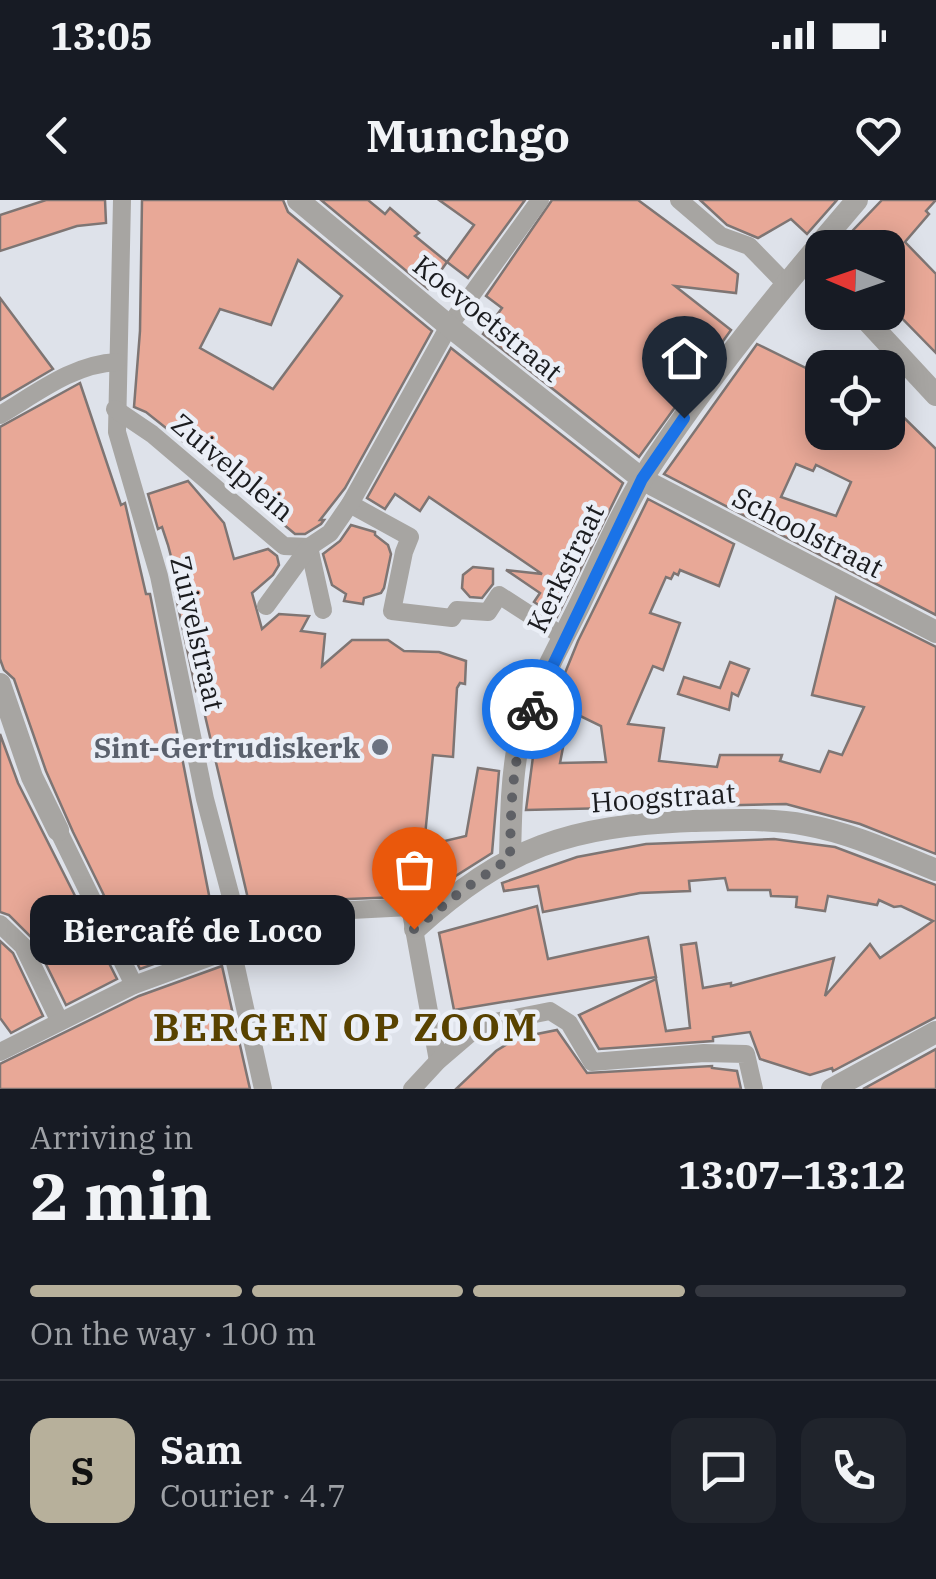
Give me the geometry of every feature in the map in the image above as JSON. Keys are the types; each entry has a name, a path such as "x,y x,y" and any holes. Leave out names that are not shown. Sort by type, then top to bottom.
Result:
{"street":[{"name":"Zuivelstraat","path":"122,200 117,432 159,576 205,800 236,916"},
{"path":"323,610 309,547 330,533 350,504 449,326 540,200"},
{"path":"679,200 721,236 749,246 786,284"},
{"name":"Kerkstraat","path":"839,230 858,200"},
{"name":"Koevoetstraat","path":"304,202 449,326 648,482"},
{"name":"Kerkstraat","path":"510,858 518,750 526,722 564,637 648,482 705,388 786,284 805,273"},
{"path":"876,330 936,395"},
{"path":"0,416 75,371 96,363 117,362"},
{"name":"Zuivelplein","path":"115,409 152,434 284,546 309,547"},
{"name":"Schoolstraat","path":"648,482 936,632"},
{"path":"350,504 410,537 392,611 452,618 457,610 467,608 488,612 499,595 564,637"},
{"name":"Zuivelplein","path":"266,606 309,547"},
{"path":"0,684 32,777 134,985"},
{"name":"Hoogstraat","path":"414,929 510,858 587,830 630,824 765,821 807,825 852,837 936,870"},
{"path":"263,1089 232,949 236,916 410,906 438,1061"},
{"path":"0,924 23,946 59,1020"},
{"path":"2,1046 134,985 232,949"},
{"path":"412,1089 480,1025 550,1011 569,1023 592,1062 704,1052 746,1054 754,1089"},
{"path":"833,1089 936,1032"}],"building":[{"path":"46,200 105,200 106,223 77,226 0,251 0,215"},
{"path":"142,200 283,200 288,212 432,331 345,488 320,520 324,520 305,534 295,534 146,412 134,407 140,331","holes":["298,260 342,296 273,389 200,348 220,309 271,325"]},
{"path":"321,200 368,200 385,214 390,208 419,233 415,236 447,262 428,289"},
{"path":"439,200 525,200 468,278 447,262 474,225"},
{"path":"552,200 638,200 738,274 736,293 675,286 731,330 639,457 483,334 502,308 486,296"},
{"path":"700,200 837,200 805,232 791,219 758,238 727,225"},
{"path":"882,200 936,200 905,242 905,230 853,230"},
{"path":"905,242 936,274 936,353 905,321"},
{"path":"0,298 53,369 0,400"},
{"path":"757,344 805,368 805,450 905,450 905,419 936,449 936,615 664,474","holes":["796,464 813,471 816,465 851,482 836,516 781,497"]},
{"path":"451,348 623,483 557,617 534,602 540,593 506,570 542,574 429,497 420,511 395,494 385,509 367,498"},
{"path":"80,383 121,505 125,503 146,594 150,594 218,941 140,969 73,832 46,771 14,679 4,670 0,659 0,427"},
{"path":"188,481 224,523 234,559 268,549 277,556 279,565 273,575 252,593 262,629 279,614 309,616 301,631 325,634 322,666 352,640 388,640 404,651 439,652 466,661 465,684 460,683 457,688 453,757 433,755 424,846 466,836 478,768 499,771 492,853 424,896 249,903 199,690 196,691 174,588 179,587 148,494"},
{"path":"648,499 734,544 719,586 680,570 671,579 666,577 650,613 680,623 663,670 653,666 628,724 664,728 659,761 717,767 720,755 782,755 780,761 820,772 829,751 842,755 864,707 812,695 836,597 936,647 936,854 860,824 786,804 526,810 534,749 578,641","holes":["570,711 601,726 606,762 560,763"]},
{"path":"351,525 375,532 391,554 384,588 381,593 364,598 363,604 344,601 346,594 332,585 323,554 340,541"},
{"path":"473,567 493,569 493,584 482,598 470,597 462,588 463,575"},
{"path":"730,662 749,669 738,696 732,693 729,710 678,694 684,677 720,688"},
{"path":"0,734 18,783 117,979 66,1005 34,940 9,915 0,912"},
{"path":"774,839 835,847 936,885 936,1017 833,1071 832,1068 810,1075 760,1059 750,1032 713,1037 713,1041 599,1049 579,1015 656,979 666,1031 690,1028 681,945 696,943 703,988 731,986 834,958 825,996 870,944 880,958 933,921 879,900 877,905 828,896 825,911 796,907 797,897 771,896 770,890 728,890 725,878 689,881 690,891 640,893 543,912 538,886 504,891 502,883 577,857 646,844"},
{"path":"537,906 548,959 648,937 656,977 454,1010 439,933"},
{"path":"0,941 13,953 43,1016 11,1033 0,1018"},
{"path":"222,966 250,1089 0,1089 0,1064 139,996"},
{"path":"557,1030 587,1073 712,1066 737,1071 741,1089 456,1089 496,1051 517,1038"},
{"path":"936,1049 936,1089 863,1089"}],"way so far":[{"path":"414,929 510,858 518,750 532,709"}],"place":[{"name":"Sint-Gertrudiskerk","path":"380,747"},
{"name":"Biercafé de Loco","path":"414,929"}],"district":[{"name":"BERGEN OP ZOOM","path":"346,1026"}],"route":[{"path":"532,709 642,479 684,418"}]}
